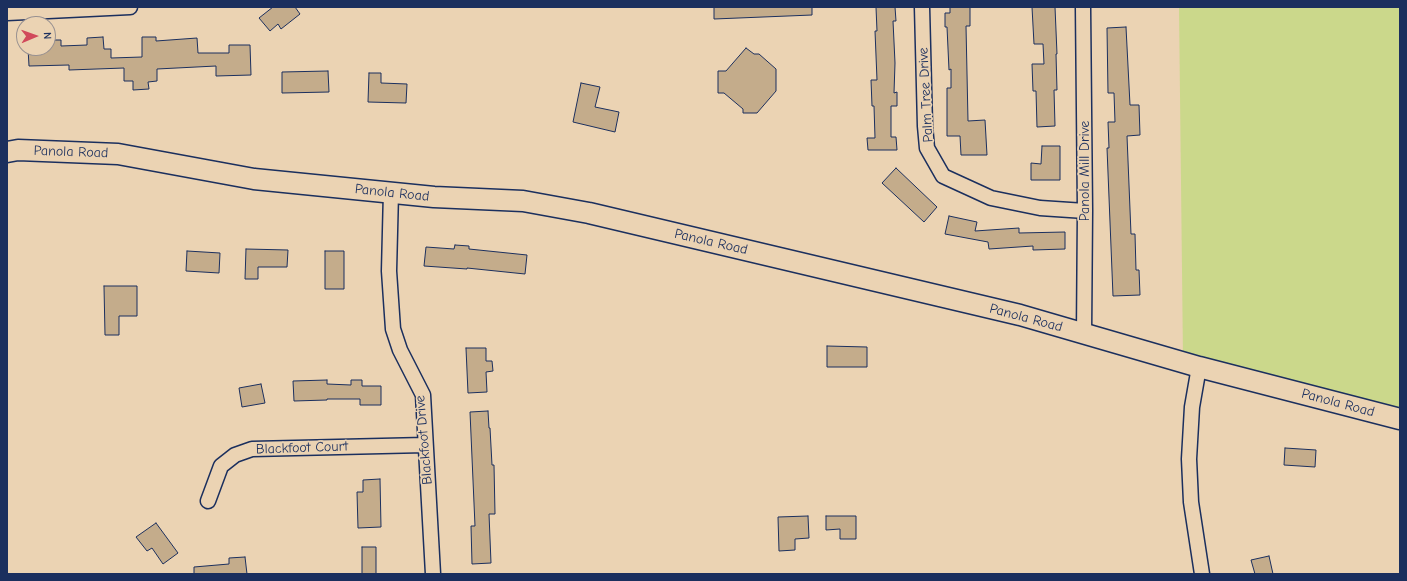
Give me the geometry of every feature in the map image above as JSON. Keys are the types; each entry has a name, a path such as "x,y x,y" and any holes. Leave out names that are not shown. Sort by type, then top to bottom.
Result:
{"main road":[{"name":"Panola Road","path":"7,152 18,150 118,154 254,179 434,197 523,201 589,213 1020,315 1199,367 1400,419"}],"street":[{"path":"7,13 130,7"},
{"name":"Palm Tree Drive","path":"922,7 925,126 928,148 943,176 991,198 1040,208 1085,211"},
{"name":"Panola Mill Drive","path":"1083,7 1085,211 1084,334"},
{"name":"Blackfoot Drive","path":"391,192 389,271 393,330 400,350 423,395 433,574"},
{"path":"1199,367 1192,407 1188,459 1191,502 1202,574"},
{"name":"Blackfoot Court","path":"208,501 221,466 236,455 252,449 425,445"}],"green space":[{"path":"1179,7 1400,7 1400,421 1183,358"}],"building":[{"path":"273,7 295,7 300,14 281,29 278,24 270,31 259,18"},
{"path":"714,7 812,7 812,15 714,19"},
{"path":"876,7 895,7 896,21 893,21 895,63 894,93 897,92 897,106 891,106 891,137 896,137 897,150 868,150 867,138 875,138 874,106 872,106 871,80 877,80 875,31 877,31"},
{"path":"950,7 970,7 970,26 966,26 968,121 985,120 987,155 961,155 960,136 947,136 947,88 951,88 951,69 949,70 945,13 950,13"},
{"path":"1032,7 1055,7 1057,90 1054,90 1055,126 1037,127 1036,91 1033,91 1032,64 1044,64 1043,44 1034,44"},
{"path":"1126,27 1130,105 1139,105 1140,135 1127,136 1131,234 1135,234 1136,270 1139,270 1140,295 1113,296 1107,148 1109,148 1108,122 1115,122 1114,93 1108,93 1107,28"},
{"path":"103,37 104,49 111,49 111,58 142,57 142,37 156,37 156,41 197,38 198,53 229,53 229,45 250,45 251,75 216,76 216,66 157,69 157,81 148,82 149,89 133,90 133,81 124,81 124,68 69,70 69,65 29,66 28,56 56,56 56,40 61,40 61,46 87,45 87,38"},
{"path":"746,48 754,54 759,54 776,69 776,91 757,113 743,113 743,109 724,93 718,93 718,71 726,71"},
{"path":"328,71 329,92 282,93 282,72"},
{"path":"369,73 381,73 381,83 407,84 406,103 368,102"},
{"path":"581,83 600,87 595,107 619,112 615,132 573,122"},
{"path":"1042,146 1060,146 1060,180 1031,180 1031,163 1041,164"},
{"path":"896,168 937,207 924,222 882,183"},
{"path":"949,216 977,222 975,231 1019,228 1019,233 1065,232 1065,249 1033,250 1033,246 989,249 988,242 945,234"},
{"path":"455,245 469,246 469,249 527,255 525,274 467,268 424,266 426,247 454,249"},
{"path":"246,249 288,250 287,267 258,267 258,279 245,279"},
{"path":"187,251 220,253 219,273 186,271"},
{"path":"325,251 344,251 344,289 325,289"},
{"path":"104,286 137,286 137,316 119,316 119,335 105,335"},
{"path":"827,346 867,347 867,367 827,367"},
{"path":"466,348 486,348 486,361 492,361 493,371 486,372 487,392 468,393"},
{"path":"327,380 327,384 351,385 351,380 362,380 362,386 381,386 381,405 360,405 360,399 294,401 293,381"},
{"path":"261,384 265,403 242,407 239,388"},
{"path":"488,411 492,465 494,465 495,514 489,514 491,563 472,564 471,526 475,526 470,412"},
{"path":"1285,448 1316,450 1315,467 1284,465"},
{"path":"380,479 381,527 358,528 357,492 363,492 363,480"},
{"path":"808,516 809,538 795,539 795,550 779,551 778,517"},
{"path":"826,516 856,516 856,539 840,539 840,529 826,530"},
{"path":"156,523 178,553 163,564 152,548 147,551 136,537"},
{"path":"362,547 376,547 376,574 362,574"},
{"path":"1269,556 1273,574 1255,574 1251,560"},
{"path":"245,557 247,574 194,574 194,567 229,564 229,558"}]}
